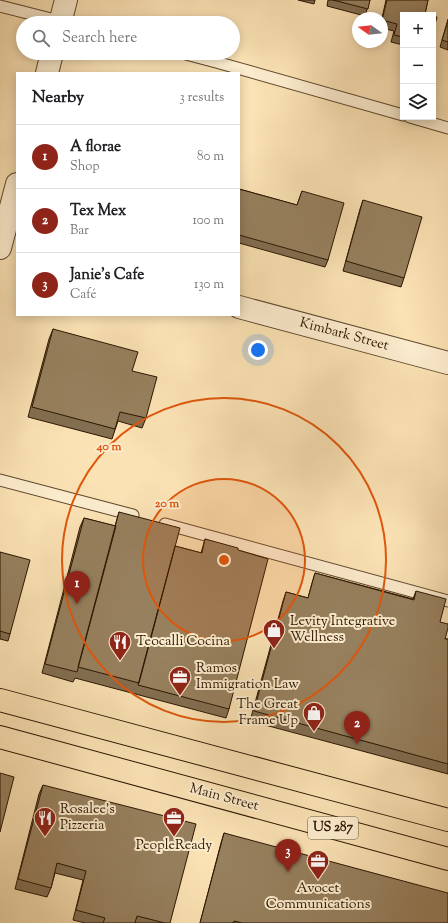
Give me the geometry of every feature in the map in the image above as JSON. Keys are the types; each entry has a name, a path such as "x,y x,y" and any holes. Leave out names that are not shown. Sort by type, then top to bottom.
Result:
{"highway":[{"name":"US 287","path":"0,700 448,820"},
{"name":"Main Street","path":"0,737 448,859"}],"street":[{"path":"63,16 66,0"},
{"path":"47,72 50,60"},
{"path":"5,246 16,189"},
{"name":"Kimbark Street","path":"240,307 448,363"}],"lane":[{"path":"0,6 39,16"},
{"path":"207,60 400,114"},
{"path":"420,120 448,128"},
{"path":"0,480 448,601"}],"building":[{"path":"333,0 370,0 368,9"},
{"path":"387,0 428,0 425,12 400,12 400,36 394,35 397,24 388,22 388,12 384,12"},
{"path":"448,21 448,42 442,40"},
{"path":"240,189 297,205 302,191 344,203 328,260 240,235"},
{"path":"363,200 422,217 404,278 346,261"},
{"path":"53,329 138,352 132,371 157,377 146,418 120,412 115,429 32,407"},
{"path":"119,512 180,528 139,683 78,667"},
{"path":"84,518 116,526 77,672 45,664"},
{"path":"205,539 238,548 238,550 268,559 229,709 138,685 175,546 202,553"},
{"path":"0,552 30,560 10,634 0,631"},
{"path":"315,573 414,600 416,591 446,599 440,622 448,624 445,639 448,639 448,764 254,711 286,592 308,598"},
{"path":"0,773 14,777 0,832"},
{"path":"43,785 196,824 170,923 137,916 135,923 103,923 105,918 76,910 86,871 57,863 51,888 18,879"},
{"path":"224,833 448,893 448,923 242,923 234,921 233,923 200,923"}],"place":[{"name":"A florae","path":"77,604"},
{"name":"Levity Integrative Wellness","path":"274,650"},
{"name":"Teocalli Cocina","path":"120,662"},
{"name":"Ramos Immigration Law","path":"180,696"},
{"name":"The Great Frame Up","path":"314,732"},
{"name":"Tex Mex","path":"357,744"},
{"name":"Rosalee's Pizzeria","path":"45,838"},
{"name":"PeopleReady","path":"174,838"},
{"name":"Janie's Cafe","path":"288,872"},
{"name":"Avocet Communications","path":"318,880"}]}
